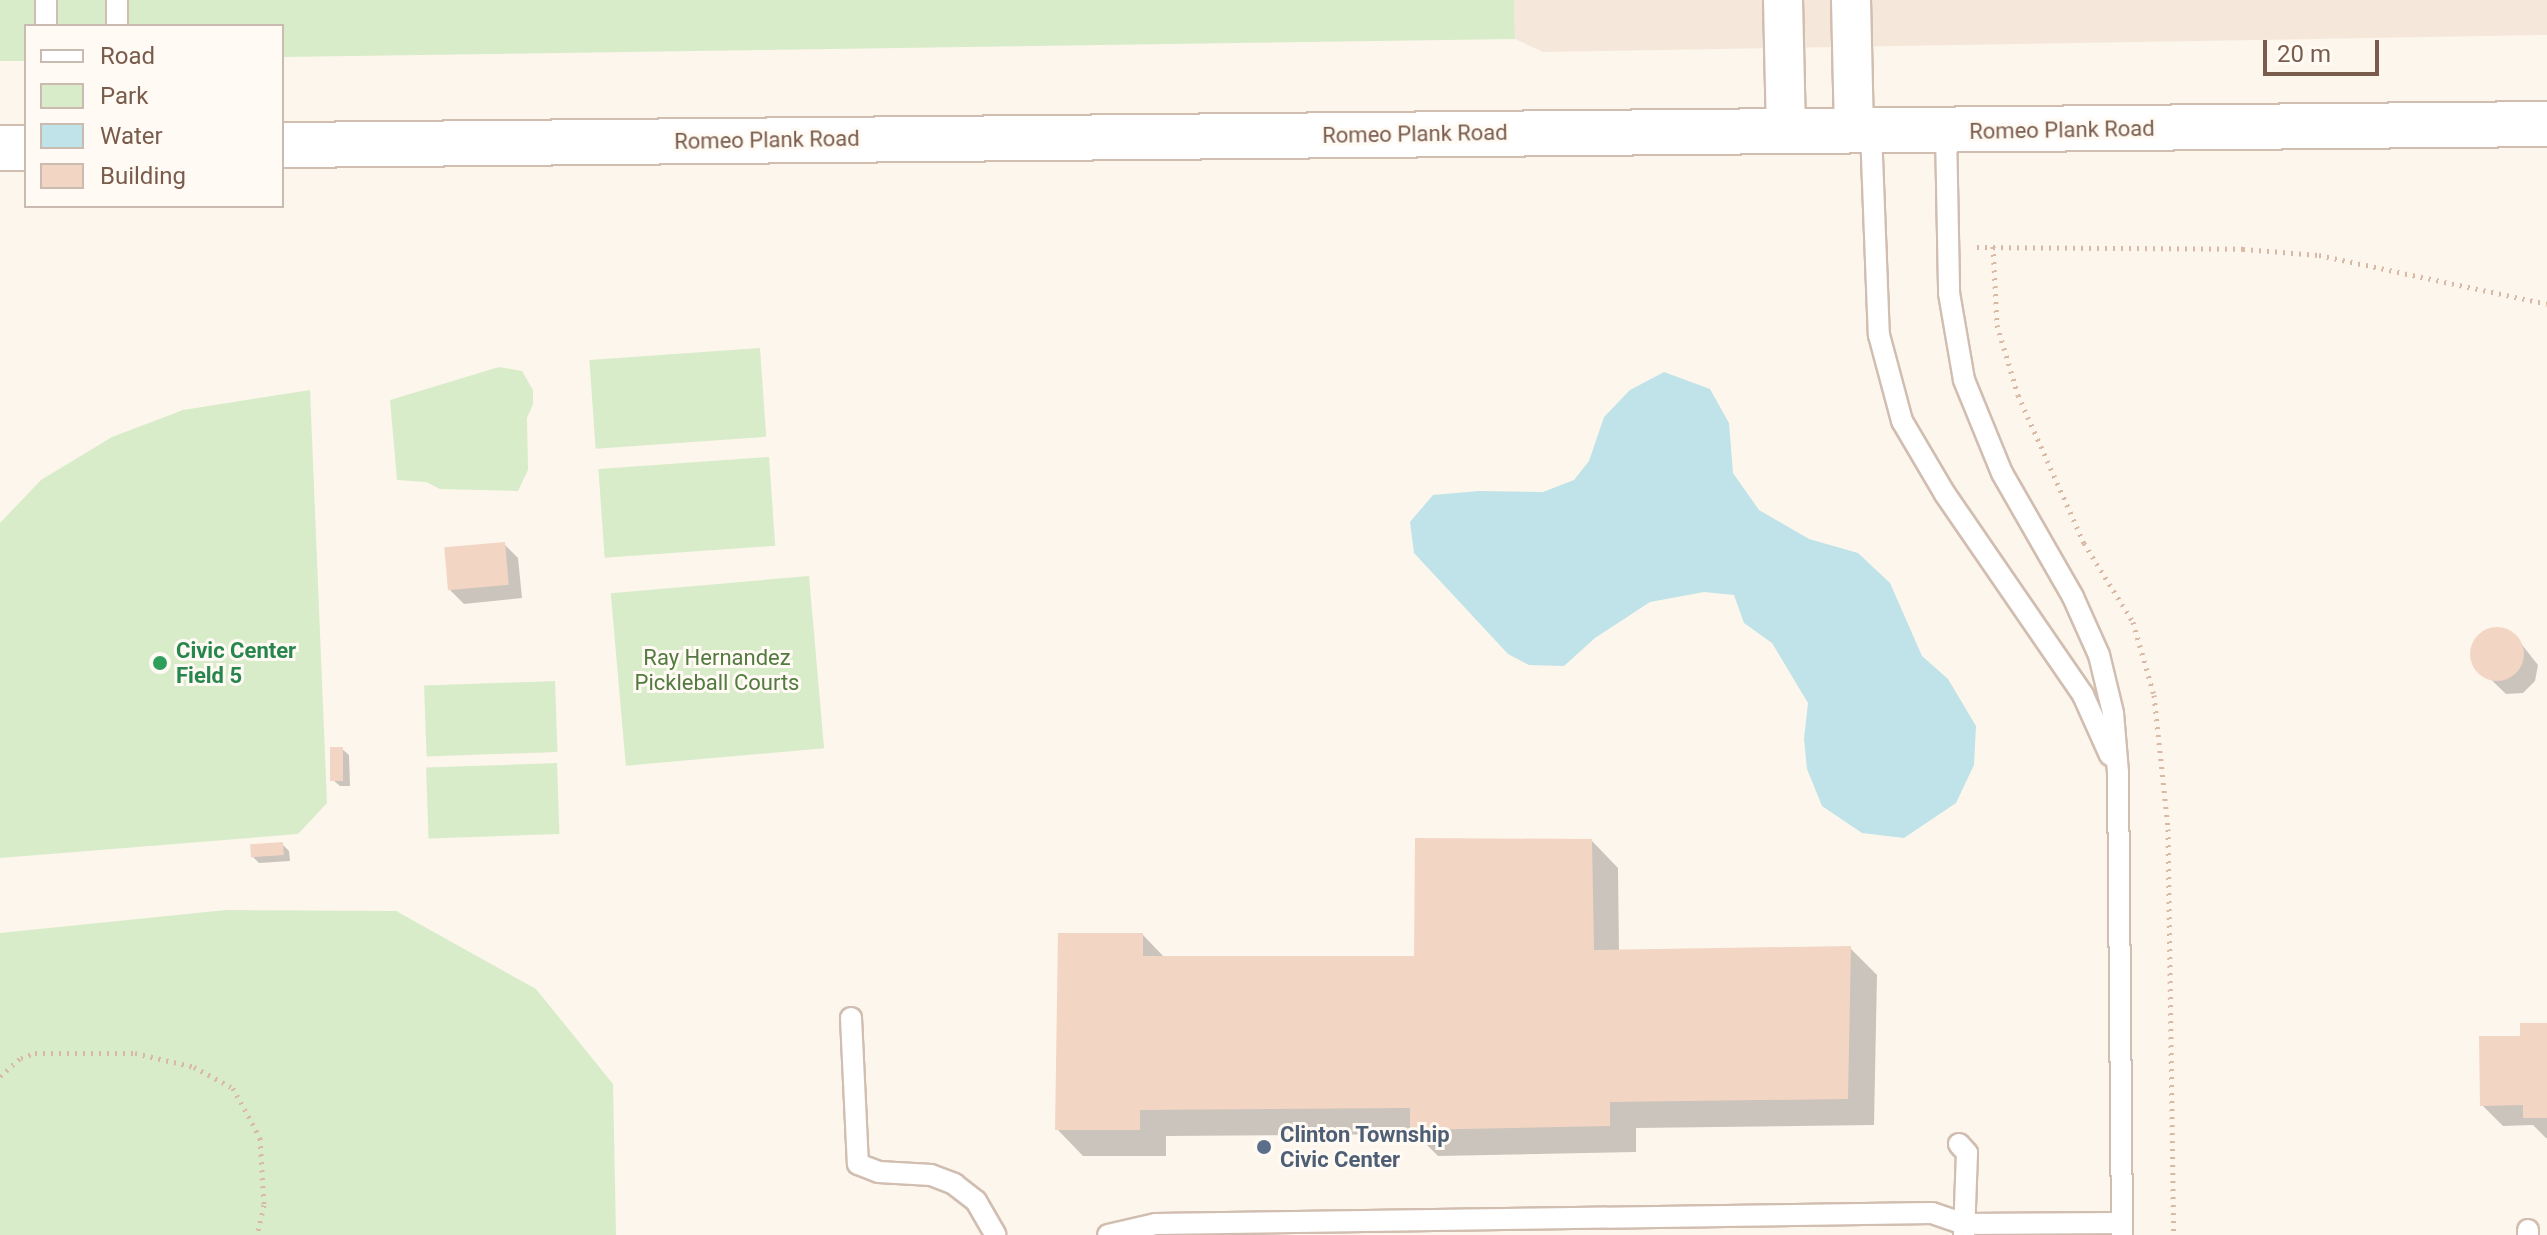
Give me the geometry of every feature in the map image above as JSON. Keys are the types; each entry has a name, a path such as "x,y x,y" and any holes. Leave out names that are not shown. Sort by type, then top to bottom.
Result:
{"street":[{"path":"1783,0 1786,131"},
{"path":"1851,0 1862,131"},
{"name":"Romeo Plank Road","path":"284,145 2547,124"},
{"path":"0,148 24,148"}],"lane":[{"path":"46,0 46,24"},
{"path":"117,0 117,24"},
{"path":"1862,131 1879,335 1902,421 1945,494 2083,695 2118,773"},
{"path":"1108,1235 1156,1224 1932,1213 1964,1229 2122,1229 2118,773 2113,713 2099,655 2073,597 2002,473 1964,380 1949,293 1946,131"},
{"path":"851,1018 858,1164 879,1172 931,1175 954,1184 976,1201 996,1235"},
{"path":"1959,1144 1967,1153 1964,1229"}],"path":[{"path":"1967,247 2093,245 2243,249 2319,255 2547,304"},
{"path":"2170,963 2174,1235"},
{"path":"0,1076 21,1058 35,1053 135,1053 194,1067 233,1088 260,1138 264,1205 257,1235"}],"shaded area":[{"path":"1514,0 2547,0 2547,35 1543,52 1515,39"}],"green space":[{"path":"0,0 1514,0 1515,39 284,57 284,24 24,24 24,61 0,61"},
{"path":"760,348 766,437 596,449 589,360"},
{"path":"499,367 522,371 533,390 533,404 527,418 528,470 518,491 440,489 426,482 397,480 390,400"},
{"name":"Civic Center Field 5","path":"310,390 327,803 298,834 0,858 0,523 41,480 112,437 183,410"},
{"path":"769,457 775,546 605,558 598,469"},
{"name":"Ray Hernandez Pickleball Courts","path":"809,576 824,748 626,766 611,593"},
{"path":"555,681 557,752 427,757 424,686"},
{"path":"557,763 559,834 429,839 426,768"},
{"path":"226,910 396,911 536,989 613,1084 616,1235 0,1235 0,933"}],"water":[{"path":"1664,372 1710,389 1729,423 1733,473 1759,510 1809,539 1858,553 1890,583 1922,656 1948,679 1976,726 1974,765 1956,803 1904,838 1862,833 1822,806 1807,769 1804,739 1808,703 1772,643 1744,623 1734,595 1704,592 1650,602 1595,638 1564,666 1529,665 1508,654 1414,553 1410,522 1433,495 1479,491 1543,492 1574,480 1589,461 1604,417 1630,390"}],"building":[{"path":"505,542 509,585 448,590 444,547"},
{"path":"2497,627 2516,635 2524,654 2516,673 2497,681 2478,673 2470,654 2478,635"},
{"path":"330,747 343,747 343,781 330,781"},
{"name":"Clinton Township Civic Center","path":"1415,838 1592,839 1594,950 1851,946 1848,1099 1610,1102 1610,1126 1410,1130 1410,1108 1140,1110 1140,1130 1055,1130 1058,933 1143,933 1143,956 1414,956"},
{"path":"283,842 284,855 251,857 250,844"},
{"path":"2520,1023 2547,1023 2547,1118 2523,1118 2523,1105 2480,1106 2479,1036 2520,1036"}],"place":[{"name":"Civic Center Field 5","path":"160,663"},
{"name":"Clinton Township Civic Center","path":"1264,1147"}]}
